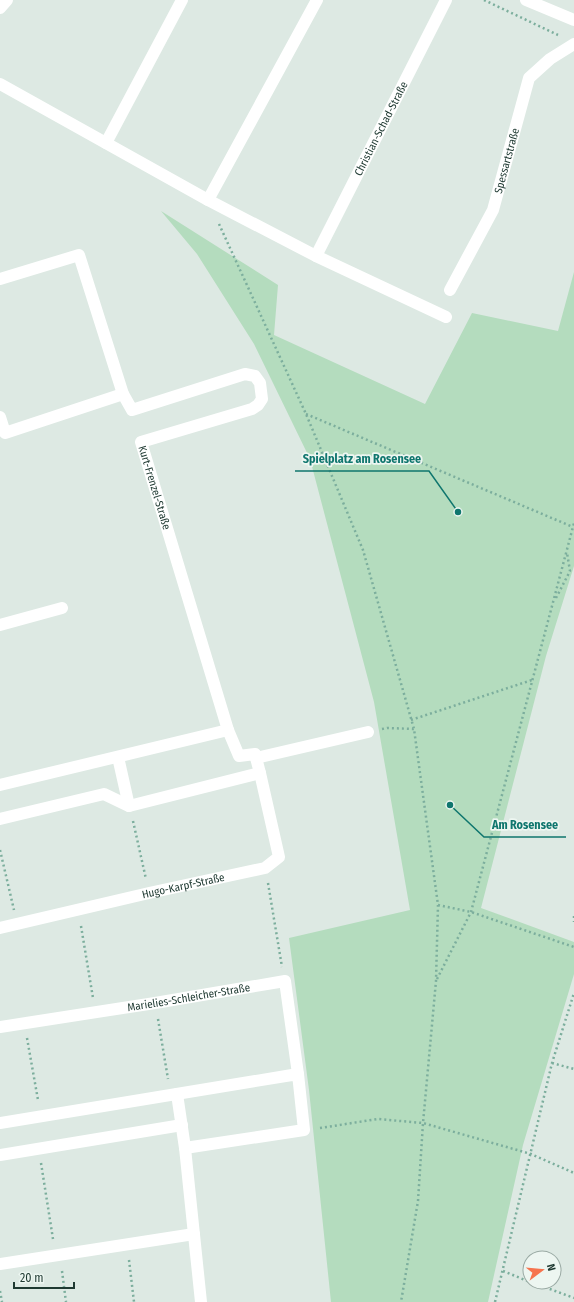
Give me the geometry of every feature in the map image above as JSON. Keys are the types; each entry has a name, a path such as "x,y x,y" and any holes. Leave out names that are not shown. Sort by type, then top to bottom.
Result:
{"street":[{"path":"0,8 6,0"},
{"path":"106,143 182,0"},
{"path":"208,200 317,0"},
{"name":"Christian-Schad-Straße","path":"316,256 446,0"},
{"path":"526,0 574,20"},
{"name":"Spessartstraße","path":"450,290 493,210 529,78 550,59 574,44"},
{"path":"0,84 208,200 316,256 446,317"},
{"name":"Kurt-Frenzel-Straße","path":"0,279 79,256 123,394 132,410 245,374 254,376 260,383 262,399 258,405 252,409 141,442 228,730"},
{"path":"0,417 6,434 123,394"},
{"path":"0,625 62,608"},
{"path":"0,785 228,730 239,756 255,754 256,758 368,732"},
{"path":"118,757 129,806"},
{"name":"Hugo-Karpf-Straße","path":"0,928 149,893 265,868 280,857 256,758"},
{"path":"0,820 104,794 129,806 260,773"},
{"path":"185,1148 304,1130 285,981"},
{"name":"Marielies-Schleicher-Straße","path":"0,1027 285,981"},
{"path":"0,1123 298,1074"},
{"path":"174,1095 182,1125 201,1302"},
{"path":"0,1155 182,1125"},
{"path":"0,1264 194,1234"}],"path":[{"path":"484,0 560,36"},
{"path":"306,414 573,527"},
{"path":"436,981 471,912 574,523"},
{"path":"553,604 570,571 566,552"},
{"path":"411,720 532,680"},
{"path":"368,732 387,728 414,729"},
{"path":"129,806 149,893"},
{"path":"0,850 17,924"},
{"path":"265,868 285,981"},
{"path":"438,905 471,912 574,947"},
{"path":"79,909 95,1012"},
{"path":"574,916 574,922"},
{"path":"495,1302 552,1063 574,992"},
{"path":"155,1003 174,1095"},
{"path":"25,1023 41,1116"},
{"path":"552,1063 574,1069"},
{"path":"304,1130 378,1119 423,1123 531,1154 574,1173"},
{"path":"38,1149 66,1302"},
{"path":"127,1244 134,1302"},
{"path":"503,1271 522,1278"},
{"path":"552,1290 574,1298"},
{"path":"0,1291 2,1302"}],"green space":[{"path":"161,211 278,285 274,335 425,404 472,313 558,331 574,272 574,566 546,656 481,908 574,942 574,974 523,1145 488,1302 331,1302 309,1090 289,938 410,910 374,702 310,459 254,344 197,254"}],"place":[{"name":"Spielplatz am Rosensee","path":"458,512"},
{"name":"Am Rosensee","path":"450,805"}]}
